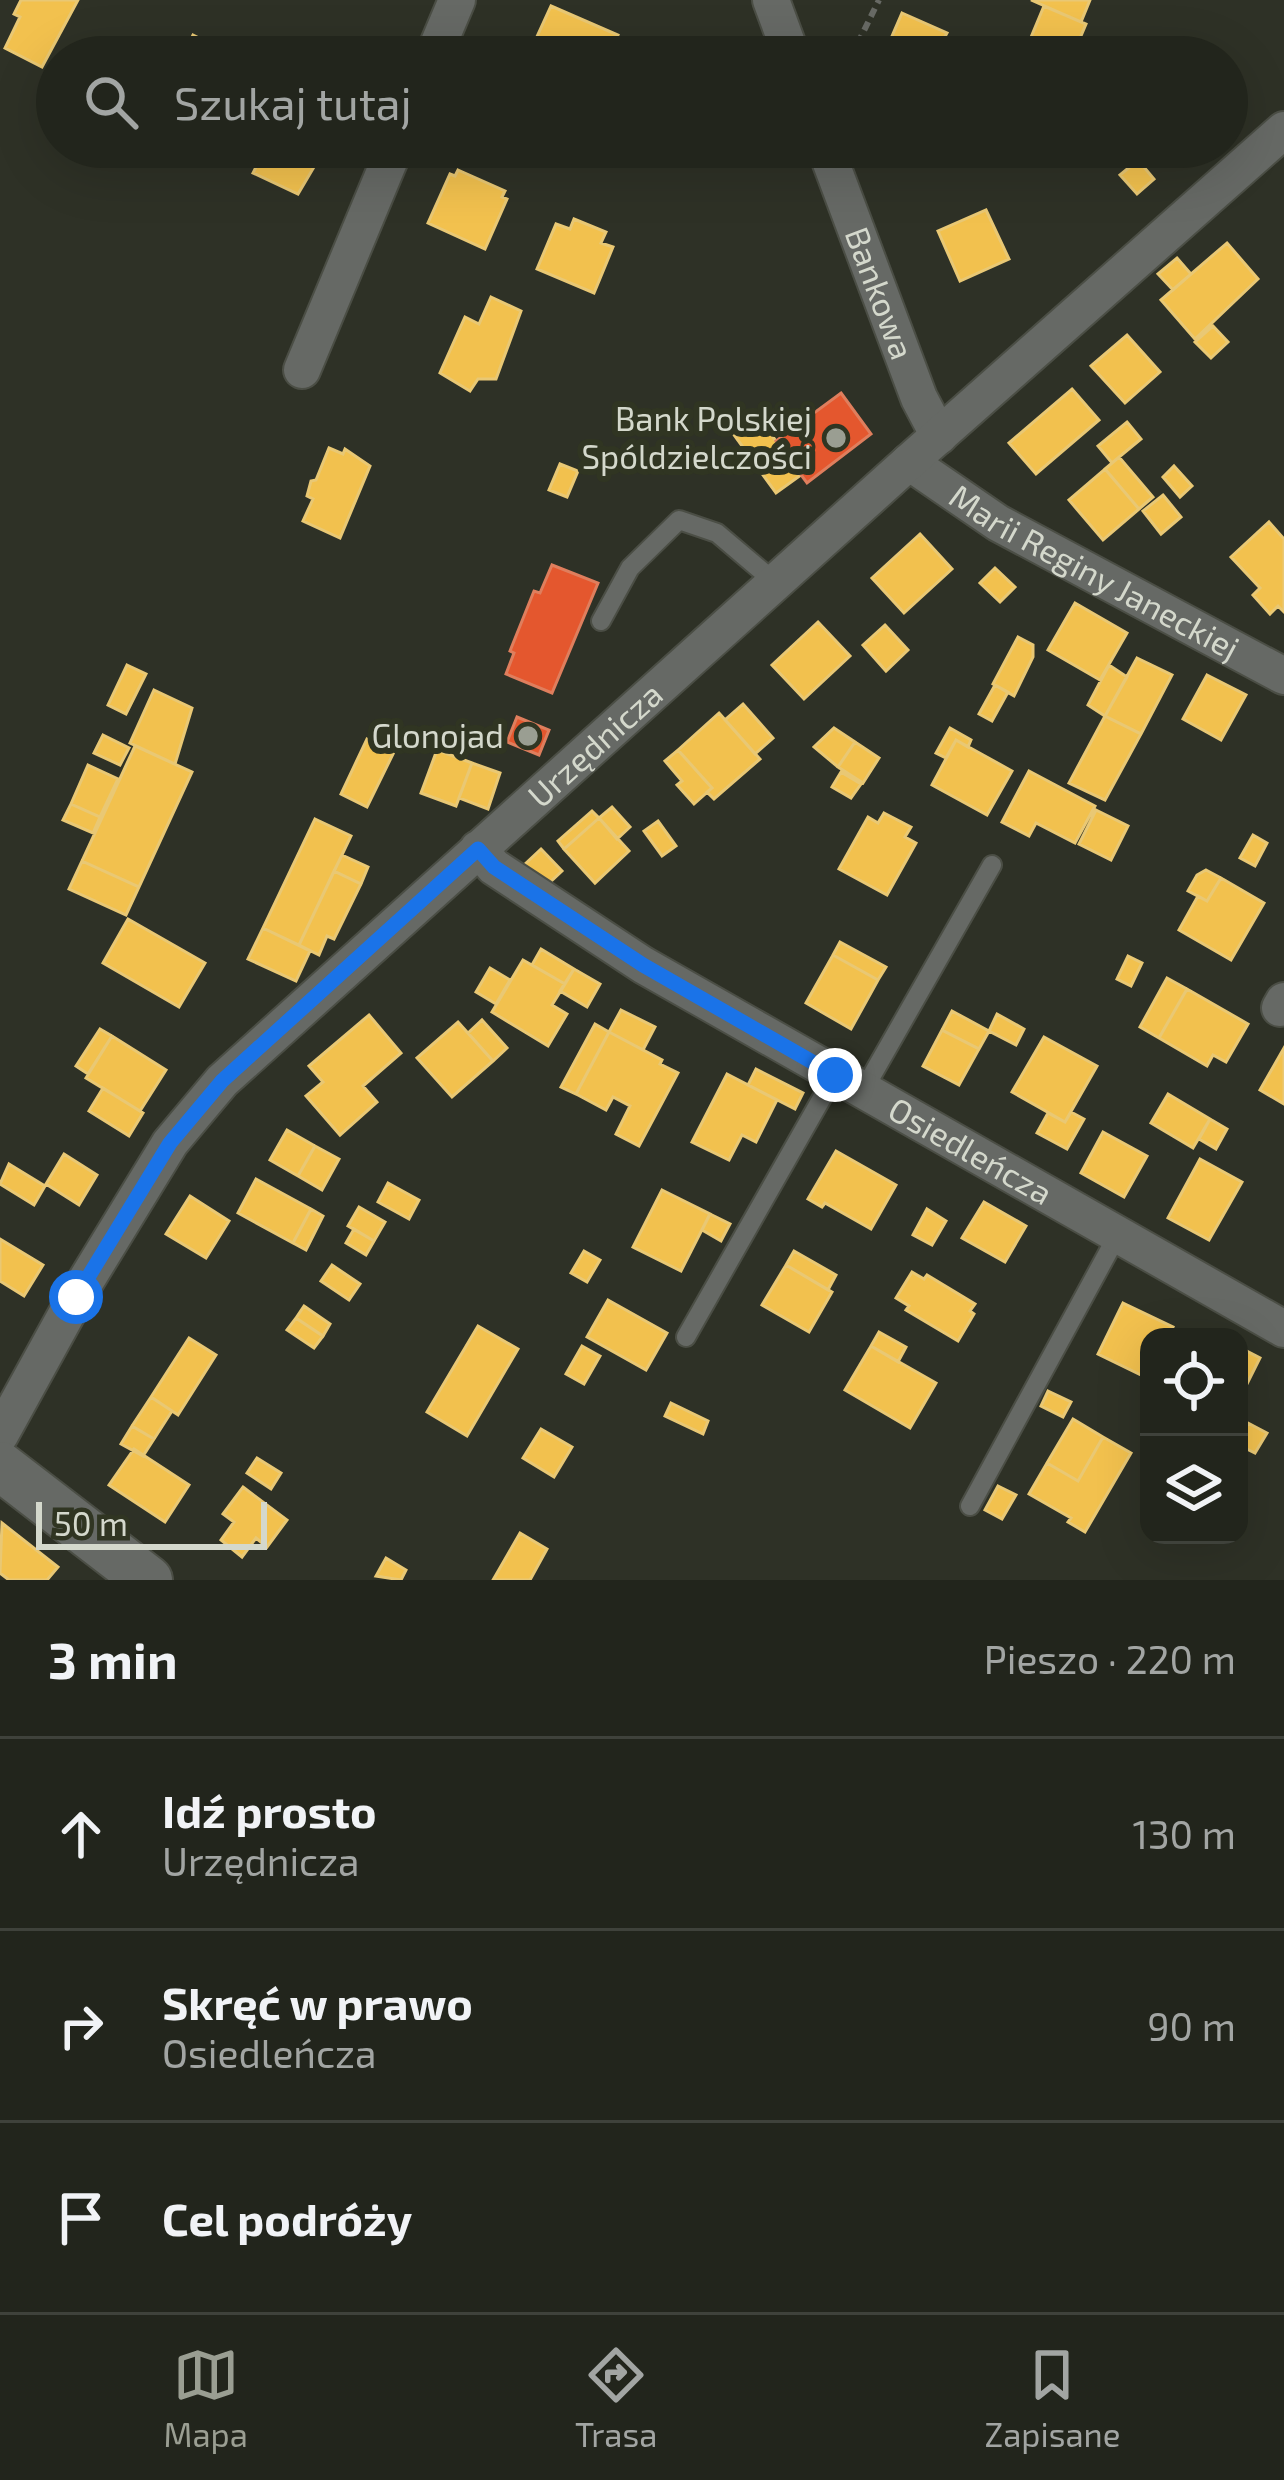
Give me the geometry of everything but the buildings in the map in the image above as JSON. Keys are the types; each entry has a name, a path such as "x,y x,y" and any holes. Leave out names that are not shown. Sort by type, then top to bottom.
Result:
{"street":[{"path":"442,36 457,0"},
{"path":"771,0 784,36"},
{"name":"Urzędnicza","path":"1248,162 1284,130"},
{"path":"302,370 386,168"},
{"name":"Bankowa","path":"833,168 919,398 939,436"},
{"name":"Urzędnicza","path":"0,1435 76,1297 170,1143 222,1081 1241,168"},
{"name":"Marii Reginy Janeckiej","path":"909,461 998,523 1284,676"},
{"name":"Osiedleńcza","path":"478,849 494,867 643,965 1284,1329"},
{"path":"0,1466 148,1580"}],"lane":[{"path":"601,621 630,568 680,520 717,532 777,584"},
{"path":"686,1337 992,865"},
{"path":"970,1506 1117,1236"}],"path":[{"path":"861,36 879,0"}],"place":[{"name":"Bank Polskiej Spóldzielczości","path":"836,438"},
{"name":"Glonojad","path":"528,736"}],"route":[{"path":"76,1297 170,1143 222,1081 478,849 494,867 643,965 835,1075"}]}
